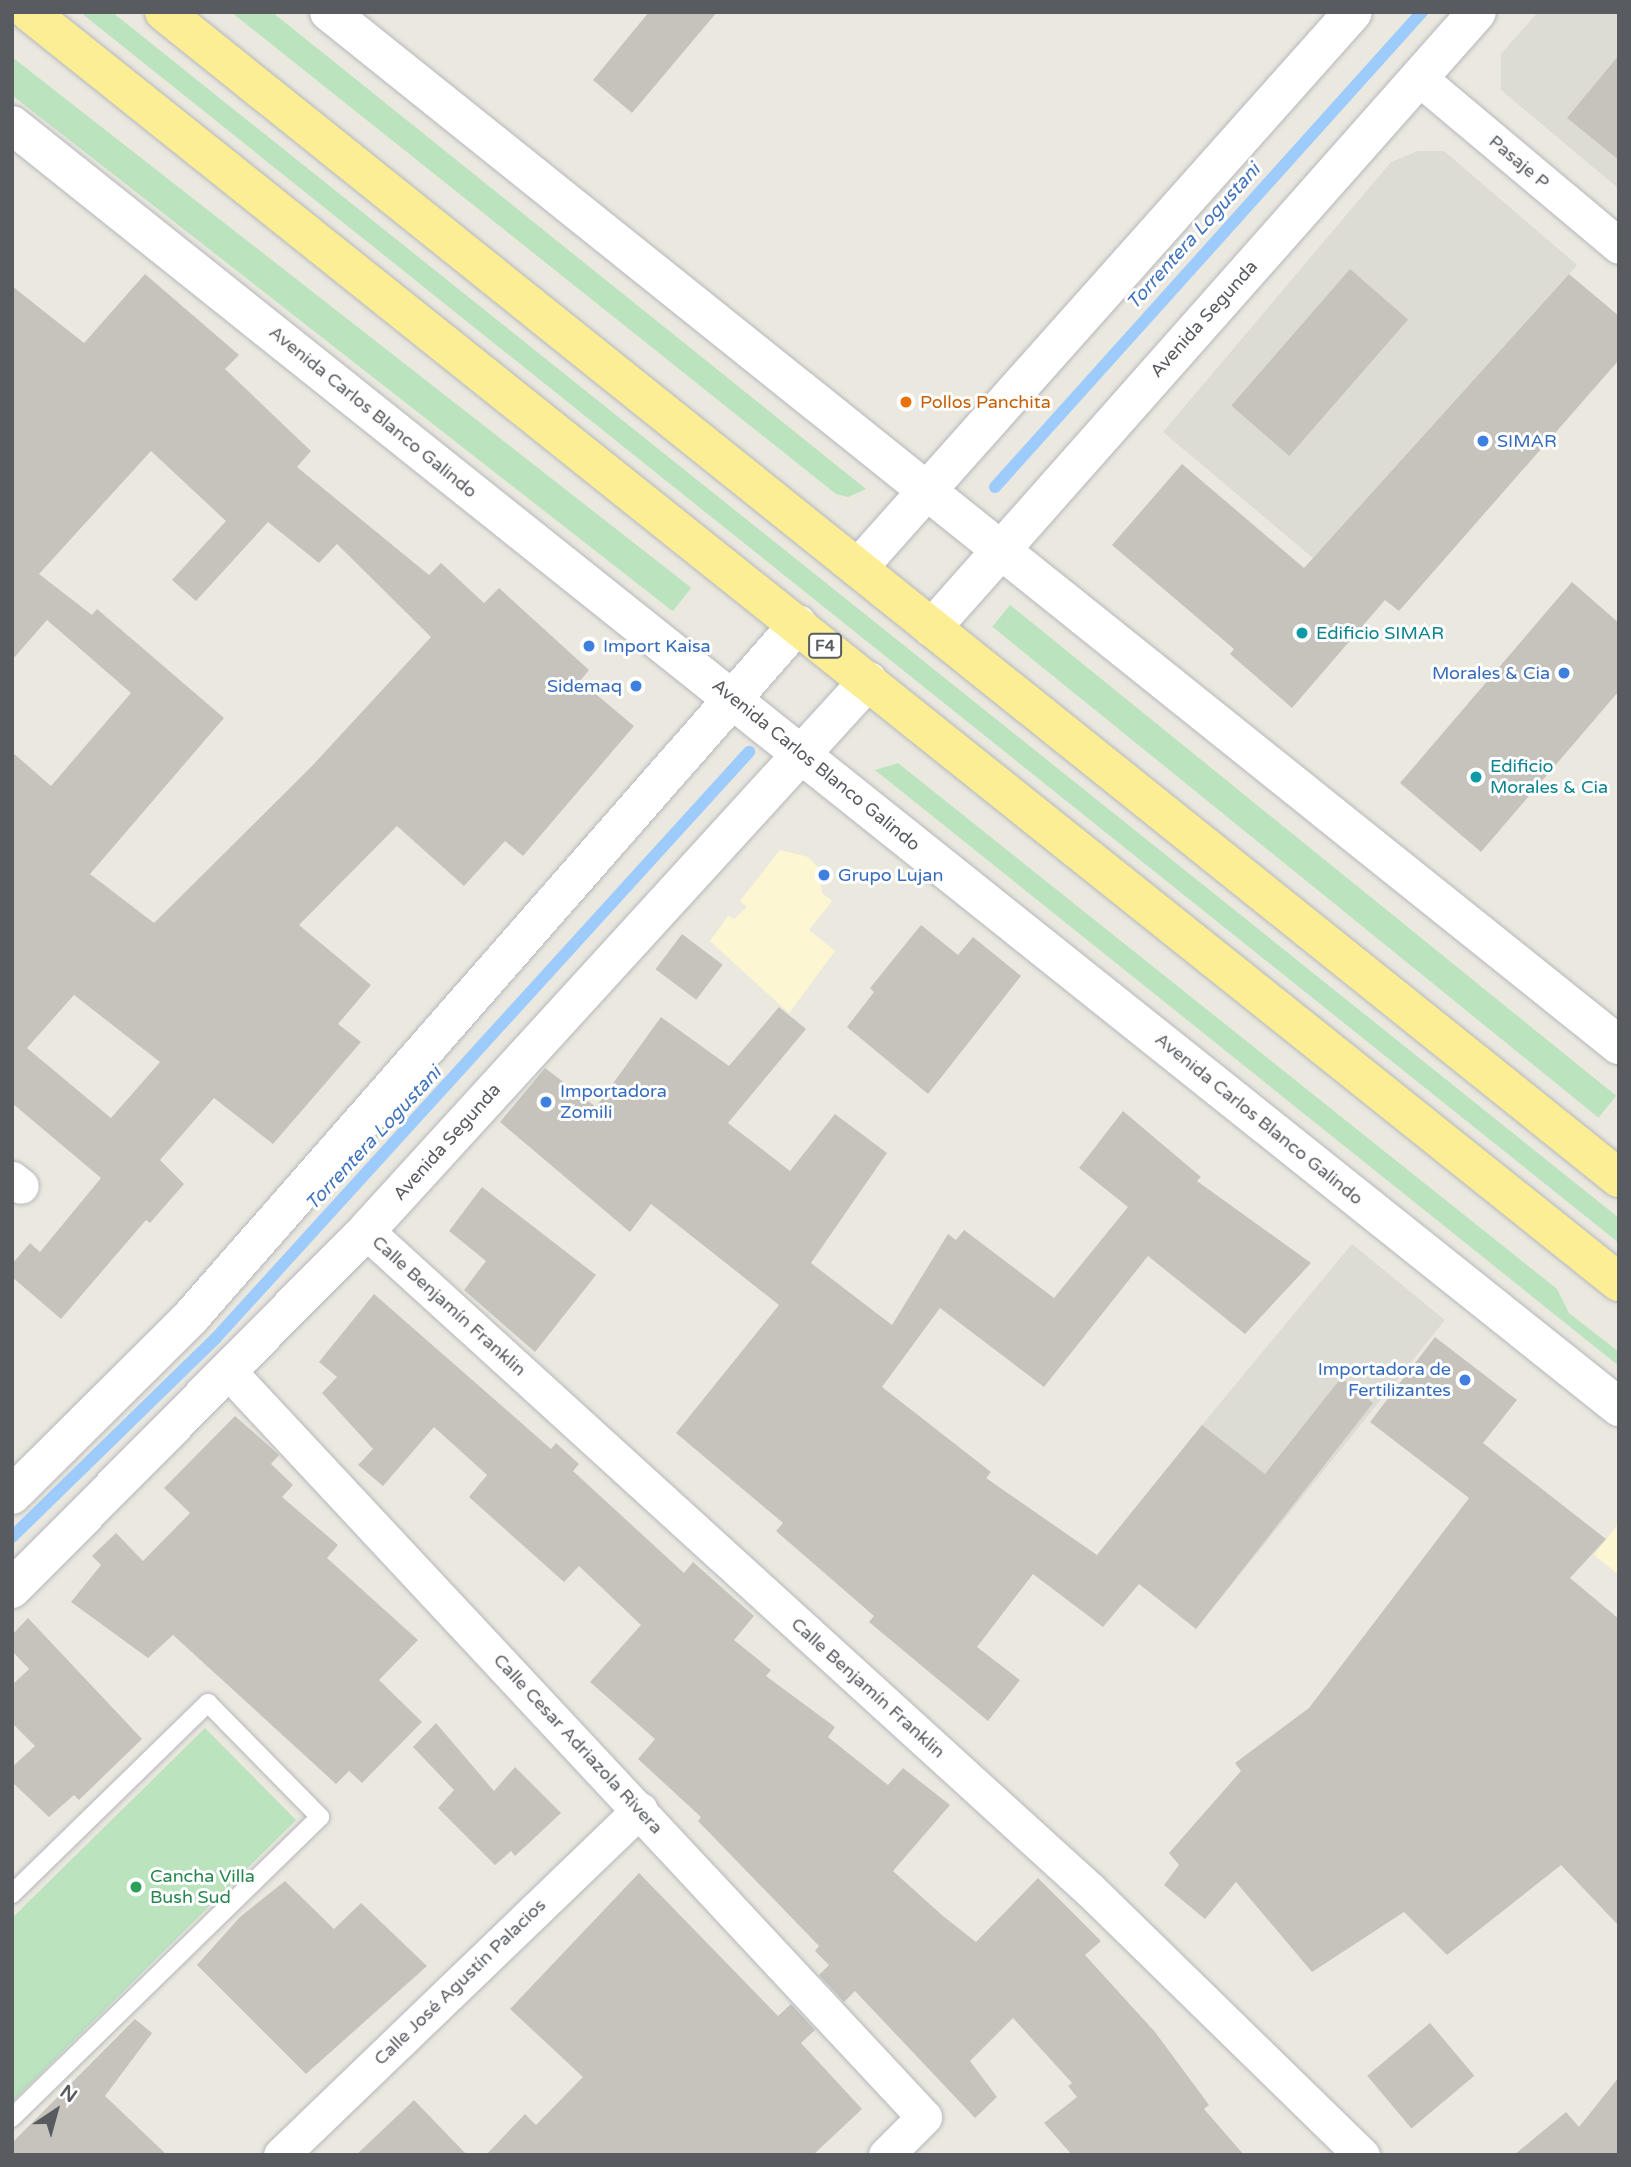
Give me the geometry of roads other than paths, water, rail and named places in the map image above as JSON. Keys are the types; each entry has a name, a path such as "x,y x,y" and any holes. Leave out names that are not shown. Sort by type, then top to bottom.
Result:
{"highway":[{"name":"F4","path":"29,12 1619,1282"},
{"path":"164,12 1619,1178"}],"main road":[{"path":"329,12 1619,1045"},
{"path":"858,568 1353,12"},
{"name":"Avenida Segunda","path":"932,628 999,549 1477,12"},
{"name":"Avenida Carlos Blanco Galindo","path":"12,125 1619,1407"},
{"path":"12,1495 191,1317 798,624"},
{"name":"Avenida Segunda","path":"12,1589 230,1373 366,1231 800,751 868,681"}],"street":[{"name":"Pasaje P","path":"1419,78 1619,246"},
{"name":"Calle Benjamín Franklin","path":"366,1231 1090,1890 1362,2155"},
{"name":"Calle Cesar Adriazola Rivera","path":"230,1373 925,2117 887,2155"},
{"name":"Calle José Agustín Palacios","path":"281,2155 639,1810"}],"lane":[{"path":"12,1894 208,1703 320,1817 12,2118"}],"waterway":[{"name":"Torrentera Logustani","path":"995,487 1422,12"},
{"name":"Torrentera Logustani","path":"12,1537 215,1339 749,752"}],"place":[{"name":"Pollos Panchita","path":"906,402"},
{"name":"SIMAR","path":"1483,441"},
{"name":"Edificio SIMAR","path":"1302,633"},
{"name":"Import Kaisa","path":"589,646"},
{"name":"Morales & Cia","path":"1564,673"},
{"name":"Sidemaq","path":"636,686"},
{"name":"Edificio Morales & Cia","path":"1476,777"},
{"name":"Grupo Lujan","path":"824,875"},
{"name":"Importadora Zomili","path":"546,1102"},
{"name":"Importadora de Fertilizantes","path":"1465,1380"},
{"name":"Cancha Villa Bush Sud","path":"136,1887"}]}
